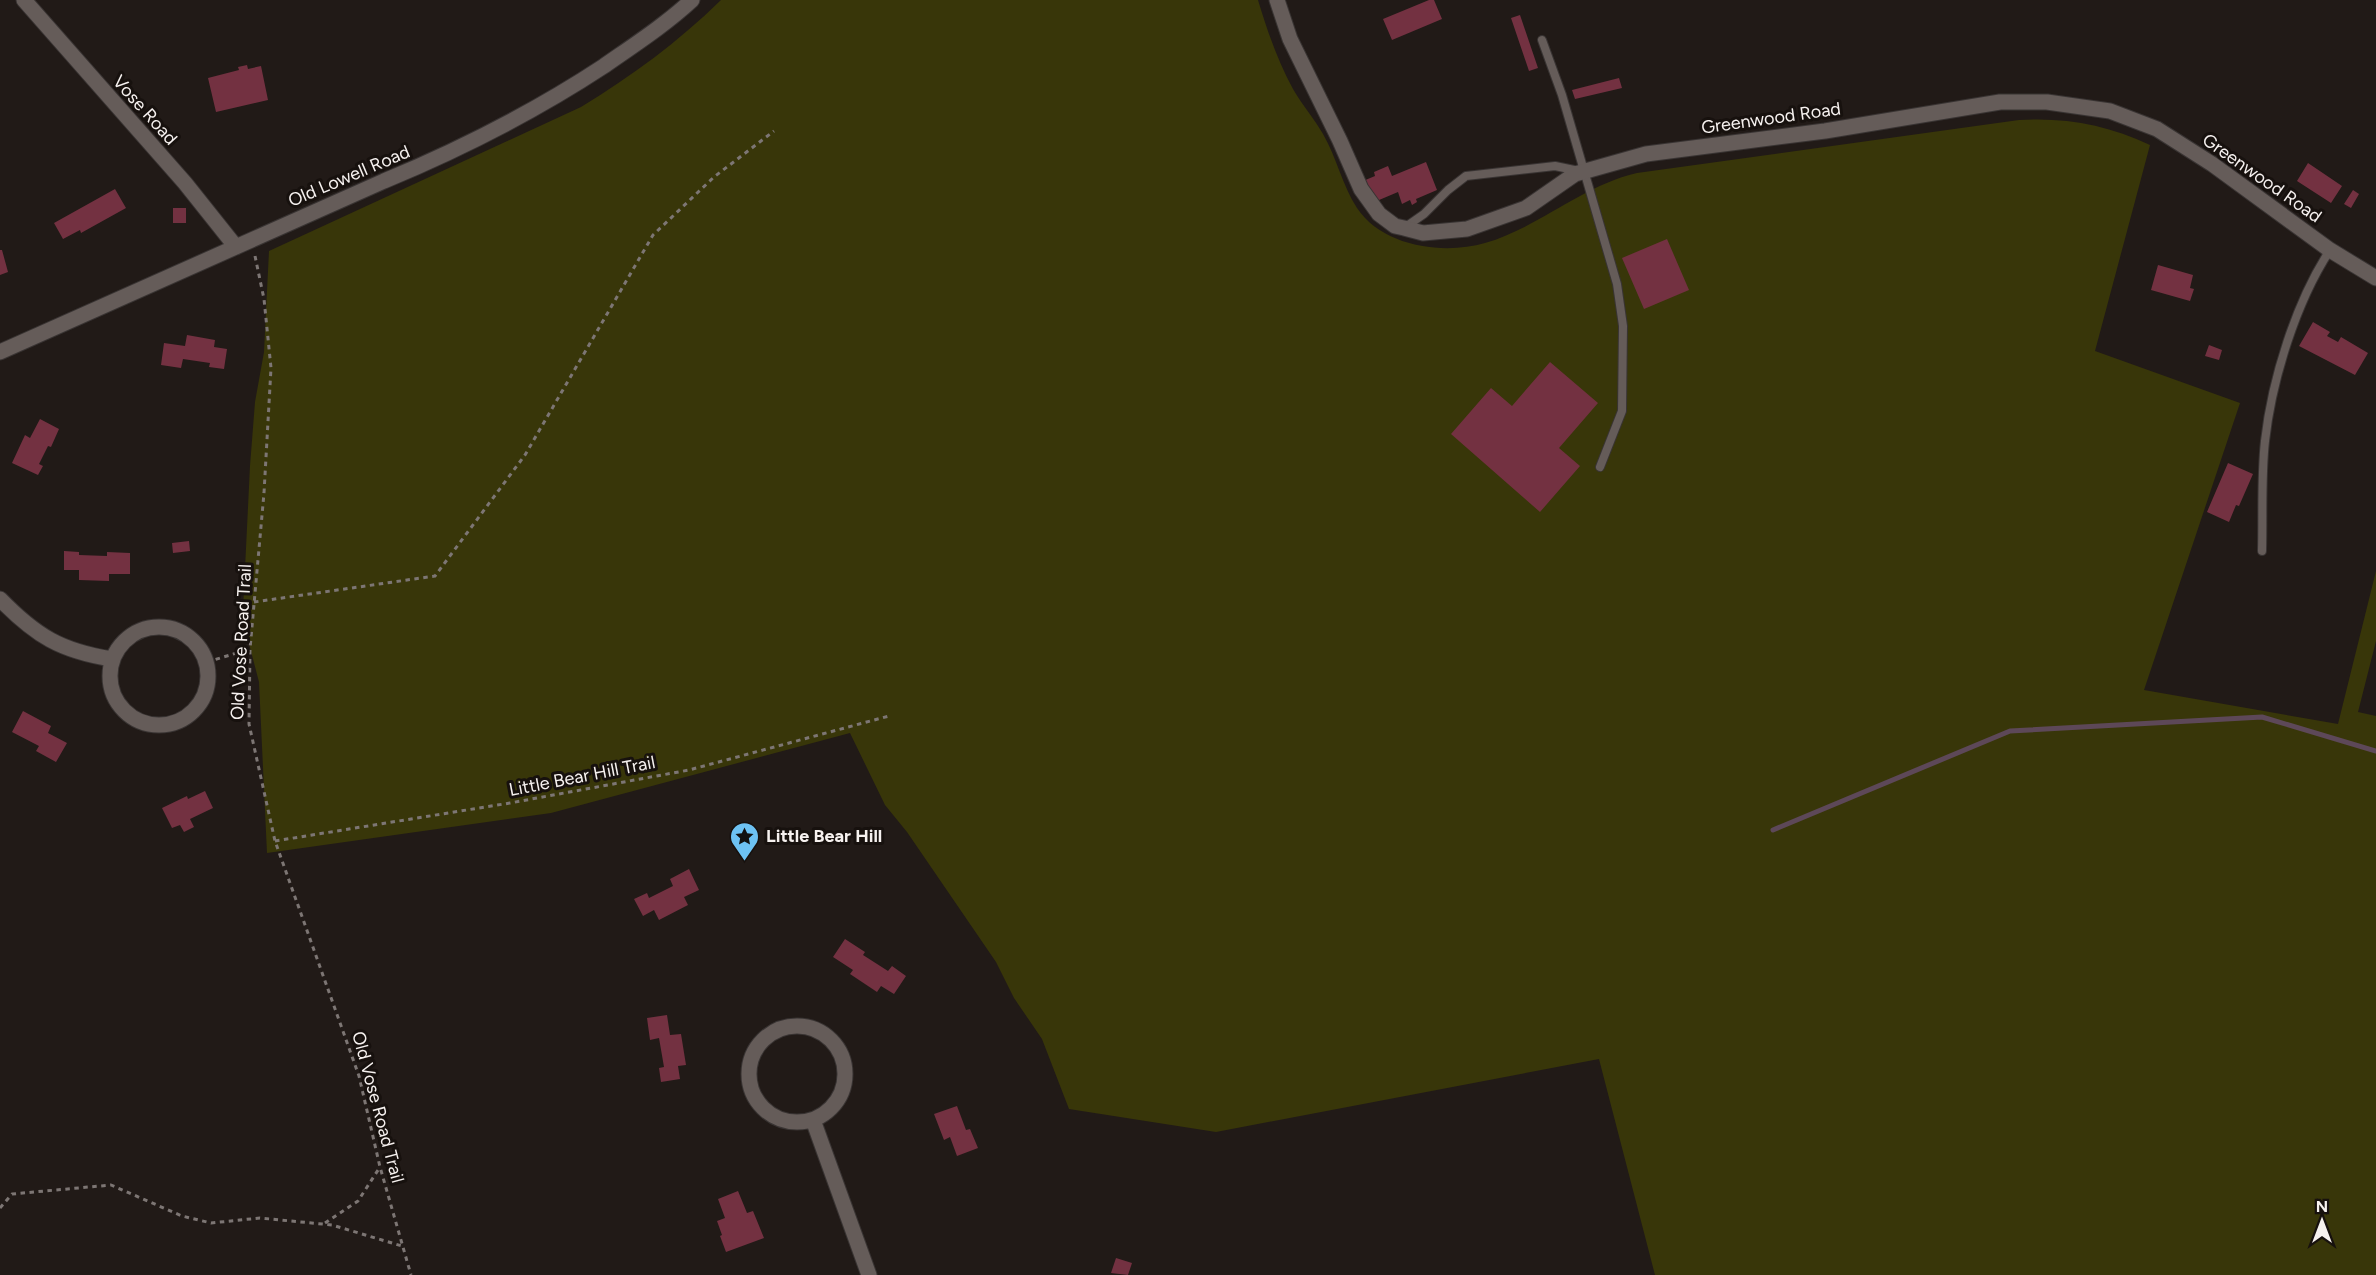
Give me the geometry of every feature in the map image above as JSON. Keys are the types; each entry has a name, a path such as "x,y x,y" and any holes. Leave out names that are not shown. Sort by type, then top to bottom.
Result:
{"street":[{"name":"Vose Road","path":"24,0 185,183 236,247"},
{"name":"Old Lowell Road","path":"0,352 448,154 504,126 564,93 649,36 692,0"},
{"name":"Greenwood Road","path":"1277,0 1290,39 1361,189 1379,214 1395,226 1423,233 1467,230 1526,208 1575,174 1646,154 1825,131 2000,102 2047,102 2110,111 2157,129 2212,164 2330,250 2376,278"},
{"path":"0,599 36,631 58,645 82,655 112,660"},
{"path":"160,626 176,630 189,637 200,648 207,662 209,679 205,695 196,709 182,719 166,725 149,724 134,718 121,707 112,693 110,676 112,660 120,646 131,635 160,626"},
{"path":"803,1026 822,1032 837,1046 845,1064 845,1084 837,1102 822,1116 813,1120 793,1122 774,1116 758,1103 753,1094 749,1074 753,1054 765,1038 783,1028 803,1026"},
{"path":"813,1120 869,1275"}],"lane":[{"path":"1542,40 1562,95 1617,284 1623,326 1622,411 1600,467"},
{"path":"1404,228 1424,214 1466,176 1555,166 1583,172"},
{"path":"2262,551 2265,441 2273,398 2284,355 2303,303 2330,250"}],"path":[{"path":"255,602 435,576 525,455 653,235 714,177 774,131"},
{"name":"Old Vose Road Trail","path":"251,240 264,299 271,368 264,493 250,649 249,724 276,841 359,1076 380,1167 411,1275"},
{"path":"207,662 250,649"},
{"name":"Little Bear Hill Trail","path":"276,841 510,803 688,770 889,716"},
{"path":"324,1224 358,1201 380,1167"},
{"path":"0,1208 12,1194 111,1185 182,1216 211,1223 260,1218 324,1224 402,1246"}],"shaded area":[{"path":"721,0 1258,0 1273,46 1288,79 1323,134 1357,208 1382,232 1415,245 1433,247 1469,247 1505,236 1597,187 1637,173 2036,119 2086,124 2118,132 2150,145 2095,351 2240,403 2144,690 2338,724 2376,571 2376,641 2358,712 2376,716 2376,1275 1655,1275 1599,1059 1216,1132 1069,1109 1042,1039 1014,998 996,962 907,832 885,805 850,733 551,813 267,853 259,682 246,632 243,610 250,466 255,402 264,352 269,251 581,107 654,58"}],"building":[{"path":"1434,0 1442,19 1392,40 1383,19"},
{"path":"1520,15 1538,68 1529,71 1511,18"},
{"path":"247,65 248,69 261,66 268,100 216,112 208,78 239,70 238,67"},
{"path":"1619,78 1622,88 1575,99 1572,90"},
{"path":"1426,162 1437,190 1416,199 1417,202 1412,205 1410,200 1402,204 1398,192 1372,203 1363,181 1375,176 1374,172 1388,166 1392,176"},
{"path":"2308,163 2342,186 2331,203 2297,181"},
{"path":"115,189 126,208 81,233 80,230 63,239 54,223"},
{"path":"2353,190 2359,194 2351,208 2344,204"},
{"path":"173,208 186,208 186,223 173,223"},
{"path":"1667,239 1689,290 1644,309 1622,258"},
{"path":"0,250 2,250 8,272 0,275"},
{"path":"2158,265 2193,275 2190,288 2194,289 2190,301 2151,290"},
{"path":"2313,322 2330,332 2327,336 2338,342 2341,337 2368,353 2355,375 2299,346"},
{"path":"187,335 215,340 214,347 227,349 224,369 209,367 210,363 183,359 181,368 161,365 164,343 185,346"},
{"path":"2209,345 2222,350 2219,360 2205,356"},
{"path":"1550,362 1598,403 1559,448 1580,466 1540,512 1451,434 1491,388 1512,406"},
{"path":"40,419 59,429 51,447 48,446 39,464 43,466 38,475 12,463 25,435 30,438"},
{"path":"2228,463 2253,474 2229,522 2207,512"},
{"path":"189,541 190,551 173,553 172,543"},
{"path":"64,551 79,552 79,555 107,556 107,552 130,553 130,574 109,574 109,581 79,580 79,570 64,570"},
{"path":"23,711 51,726 48,733 67,743 56,762 36,751 39,746 12,732"},
{"path":"205,791 213,808 190,819 194,827 184,832 180,825 172,828 162,808 187,796 188,799"},
{"path":"689,869 699,890 684,897 688,905 659,920 654,910 643,916 634,899 647,893 649,898 673,886 670,879"},
{"path":"845,939 865,952 863,955 888,971 892,966 906,976 894,994 881,986 877,992 850,974 853,970 833,957"},
{"path":"667,1015 670,1035 681,1034 686,1065 678,1066 680,1079 661,1082 659,1068 664,1067 659,1038 650,1040 647,1018"},
{"path":"957,1106 966,1130 970,1129 978,1148 957,1156 950,1137 944,1140 934,1114"},
{"path":"738,1191 747,1213 753,1211 764,1238 726,1252 717,1221 725,1218 718,1199"},
{"path":"1116,1258 1132,1263 1128,1275 1111,1273"}],"waterway":[{"path":"1773,830 2010,731 2262,717 2376,751"}],"place":[{"name":"Little Bear Hill","path":"745,862"}]}
